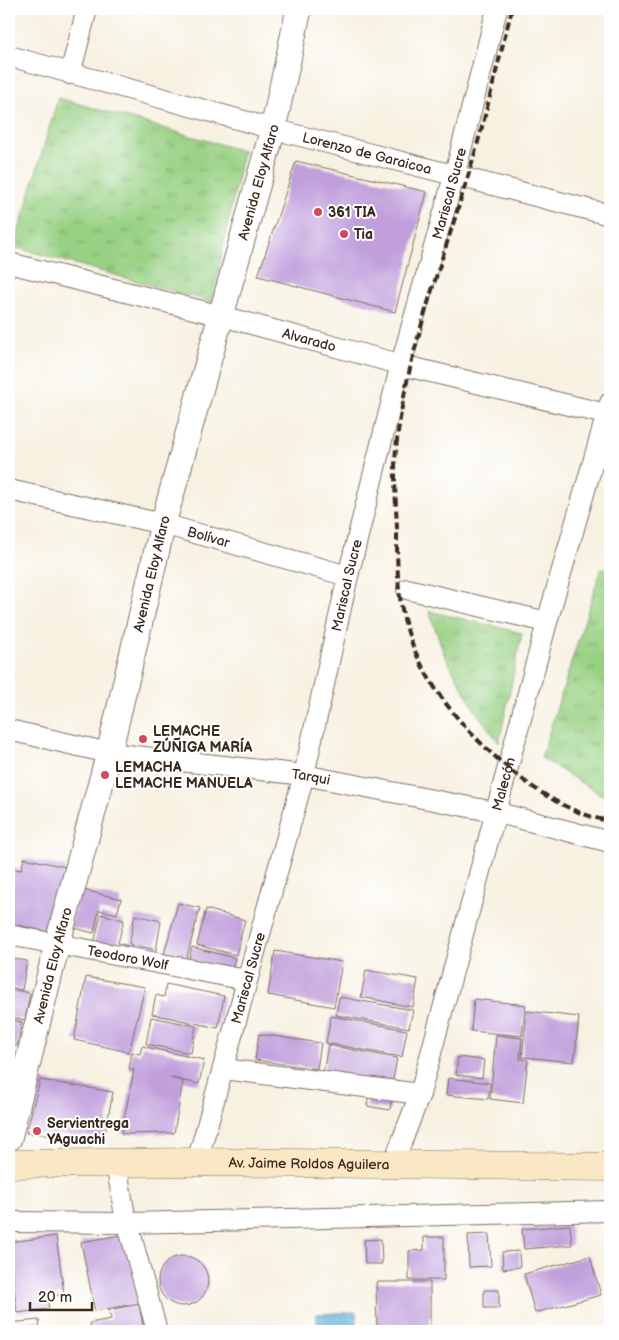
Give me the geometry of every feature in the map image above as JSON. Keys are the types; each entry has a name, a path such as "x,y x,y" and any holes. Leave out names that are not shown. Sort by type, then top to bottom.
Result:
{"main road":[{"name":"Av. Jaime Roldos Aguilera","path":"9,1164 197,1162 610,1167"}],"street":[{"path":"70,74 87,9"},
{"name":"Avenida Eloy Alfaro","path":"9,1138 57,945 109,753 163,524 273,129 299,9"},
{"name":"Mariscal Sucre","path":"197,1162 304,775 348,576 402,364 455,173 497,9"},
{"name":"Lorenzo de Garaicoa","path":"9,56 273,129 455,173 610,214"},
{"name":"Alvarado","path":"10,268 222,316 402,364 609,411"},
{"name":"Malecón","path":"393,1164 420,1094 547,622 609,411"},
{"name":"Bolívar","path":"9,490 163,524 348,576"},
{"path":"407,589 547,622"},
{"name":"Tarqui","path":"9,730 109,753 304,775 495,812 610,842"},
{"name":"Teodoro Wolf","path":"9,935 247,980"},
{"path":"223,1069 420,1094"},
{"path":"116,1163 128,1223 157,1331"},
{"path":"9,1222 128,1223 610,1211"}],"green space":[{"path":"58,98 243,151 212,302 14,247"},
{"path":"610,567 610,797 600,794 541,758 601,569"},
{"path":"429,611 522,633 499,743 475,710 444,654"}],"water":[{"path":"356,1312 358,1331 318,1331 316,1314"}],"building":[{"name":"Tia","path":"296,161 427,192 395,312 258,276"},
{"path":"24,858 66,867 52,933 9,923 9,868 21,870"},
{"path":"79,889 121,899 117,914 99,910 94,933 70,927"},
{"path":"178,903 200,908 185,964 163,958"},
{"path":"206,909 245,920 236,955 197,945"},
{"path":"101,914 124,920 118,943 131,947 129,955 93,947"},
{"path":"135,915 161,921 156,950 129,944"},
{"path":"192,947 235,958 231,974 188,962"},
{"path":"275,951 342,962 334,1007 268,995"},
{"path":"9,958 27,961 22,990 9,987"},
{"path":"366,970 418,979 413,1007 361,997"},
{"path":"86,977 145,987 129,1052 74,1040"},
{"path":"166,984 224,996 218,1028 152,1014 156,995 164,997"},
{"path":"9,989 30,993 25,1020 9,1017"},
{"path":"339,997 413,1010 409,1028 336,1015"},
{"path":"474,999 526,1005 522,1036 471,1031"},
{"path":"527,1011 579,1017 574,1062 522,1057"},
{"path":"331,1016 407,1030 402,1057 326,1043"},
{"path":"151,1017 196,1026 191,1053 146,1044"},
{"path":"9,1019 22,1022 17,1046 9,1044"},
{"path":"259,1034 321,1043 317,1069 255,1060"},
{"path":"496,1035 522,1038 520,1059 528,1060 523,1103 490,1099"},
{"path":"328,1045 397,1058 392,1086 323,1073"},
{"path":"142,1046 204,1060 199,1084 171,1078 183,1081 174,1133 121,1134 134,1070 129,1069 132,1052 140,1054"},
{"path":"458,1057 484,1060 482,1078 456,1075"},
{"path":"448,1078 490,1083 488,1099 446,1095"},
{"path":"40,1080 113,1092 104,1138 26,1133"},
{"path":"369,1092 392,1095 390,1110 367,1106"},
{"path":"570,1225 572,1245 524,1249 522,1229"},
{"path":"126,1234 139,1303 95,1311 81,1242"},
{"path":"489,1234 491,1266 469,1267 468,1235"},
{"path":"56,1236 64,1294 47,1297 49,1309 17,1313 9,1242"},
{"path":"424,1237 444,1237 444,1280 409,1280 409,1251 424,1250"},
{"path":"381,1239 382,1264 365,1264 364,1240"},
{"path":"519,1251 520,1267 503,1269 502,1252"},
{"path":"178,1256 188,1256 201,1263 208,1276 208,1286 201,1299 188,1306 178,1306 169,1302 162,1295 158,1286 158,1276 162,1267 169,1260"},
{"path":"590,1256 601,1295 535,1313 524,1274"},
{"path":"376,1282 430,1282 430,1331 377,1331"},
{"path":"484,1290 499,1290 499,1308 484,1308"},
{"path":"139,1304 144,1331 92,1331 90,1323 111,1319 109,1310"},
{"path":"39,1320 40,1331 9,1331 9,1323"}],"railway":[{"path":"512,9 477,144 434,282 408,376 396,451 395,473 399,590 406,626 419,661 438,693 461,722 500,761 528,784 576,811 610,821"}],"place":[{"name":"361 TIA","path":"318,212"},
{"name":"Tia","path":"344,234"},
{"name":"LEMACHE ZÚÑIGA MARÍA","path":"143,739"},
{"name":"LEMACHA LEMACHE MANUELA","path":"105,775"},
{"name":"Servientrega YAguachi","path":"37,1131"}]}
